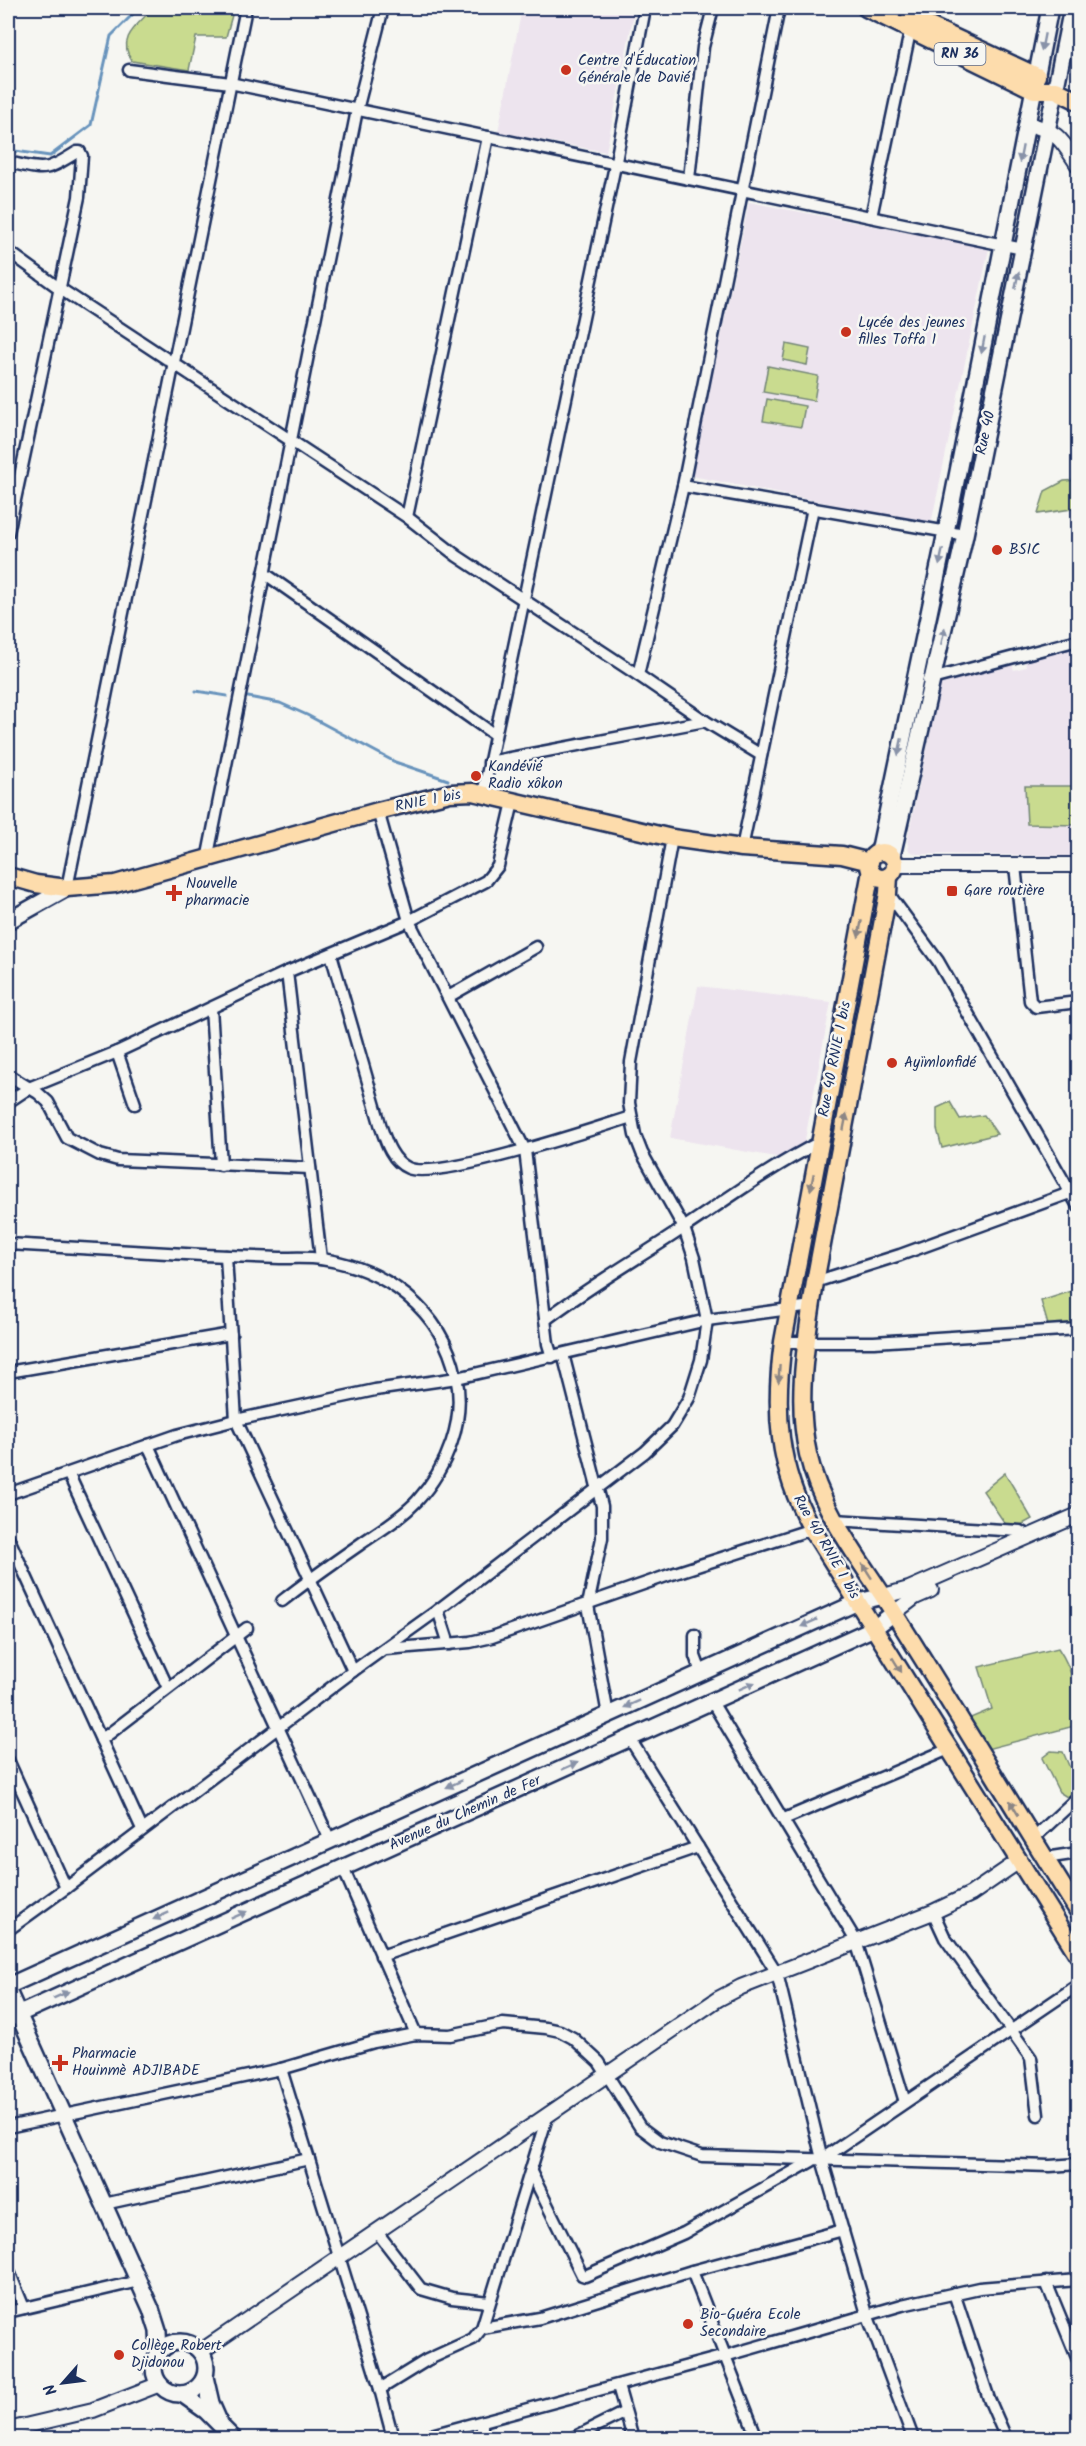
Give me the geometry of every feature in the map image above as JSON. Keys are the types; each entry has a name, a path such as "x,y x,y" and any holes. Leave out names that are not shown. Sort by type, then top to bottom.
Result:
{"main road":[{"name":"RN 36","path":"866,8 913,18"},
{"name":"RN 36","path":"890,8 1035,83 1078,101"},
{"name":"Rue 40","path":"880,867 913,684 946,532 1050,8"},
{"name":"Rue 40","path":"880,867 934,679 1072,8"},
{"name":"RNIE 1 bis","path":"8,876 36,884 68,888 115,884 450,793 483,794 672,838 880,867"},
{"name":"Rue 40 RNIE 1 bis","path":"880,867 820,1142 788,1309 778,1396 781,1445 794,1493 812,1529 1078,1954"},
{"name":"Rue 40 RNIE 1 bis","path":"880,867 806,1342 803,1407 808,1454 816,1481 834,1520 884,1596 1078,1911"},
{"path":"8,921 68,888"},
{"name":"Avenue du Chemin de Fer","path":"8,1986 858,1602 884,1596"},
{"name":"Avenue du Chemin de Fer","path":"12,2017 874,1629 894,1613"},
{"path":"8,1991 12,2017 64,2115 151,2308 158,2331 159,2355 155,2370 160,2384 170,2392 182,2394 220,2424 233,2439"},
{"path":"151,2308 166,2329 181,2343"},
{"path":"159,2355 168,2346 181,2343 191,2345 200,2352 206,2364 205,2376 211,2403 220,2424"},
{"path":"182,2394 196,2389 205,2376"}],"street":[{"path":"68,888 246,8"},
{"path":"207,860 357,110 383,8"},
{"path":"483,794 615,163 645,8"},
{"path":"689,179 703,47 713,8"},
{"path":"638,675 683,486 779,8"},
{"path":"871,217 913,18"},
{"path":"129,70 230,83 1023,249"},
{"path":"1027,123 1048,129 1058,136 1078,165"},
{"path":"407,517 488,137"},
{"path":"8,162 41,169 54,167 77,152 80,152 82,156 79,197 8,533"},
{"path":"8,251 59,288 407,517 457,556 522,600 638,675 705,722 761,755"},
{"path":"683,486 965,535"},
{"path":"742,848 813,508"},
{"path":"264,573 495,735"},
{"path":"913,684 1078,640"},
{"path":"489,762 705,722"},
{"path":"8,1102 29,1088 117,1052 287,972 409,921 486,881 498,866 513,801"},
{"path":"378,811 409,921 525,1150 545,1320 558,1355 602,1506 602,1538 588,1605 608,1715"},
{"path":"8,1930 279,1726 438,1610 598,1487 660,1439 681,1412 696,1377 707,1320 694,1258 684,1228 642,1152 629,1103 631,1062 672,838"},
{"path":"880,867 1078,865"},
{"path":"1015,866 1030,1001 1036,1007 1078,1002"},
{"path":"880,867 939,961 1075,1192 1078,1206"},
{"path":"448,997 536,947"},
{"path":"331,954 381,1127 388,1146 397,1160 406,1168 430,1171 525,1150 631,1117"},
{"path":"287,972 321,1259"},
{"path":"211,1008 221,1164"},
{"path":"117,1052 135,1104"},
{"path":"8,1075 48,1102 67,1138 100,1155 118,1160 310,1168"},
{"path":"545,1320 576,1297 786,1160 820,1142"},
{"path":"815,1282 1075,1192"},
{"path":"8,1244 321,1259 353,1267 387,1280 425,1312 446,1345 457,1378 458,1422 451,1446 431,1483 400,1517 309,1579 282,1601"},
{"path":"226,1256 236,1420 353,1671"},
{"path":"8,1494 177,1435 236,1420 375,1390 457,1378 707,1320 812,1306"},
{"path":"783,1342 874,1341 1078,1329"},
{"path":"8,1372 231,1334"},
{"path":"148,1446 330,1840"},
{"path":"69,1474 168,1688"},
{"path":"912,1593 1029,1536 1078,1515"},
{"path":"834,1520 1020,1531 1029,1536"},
{"path":"912,1593 1078,1524"},
{"path":"385,1649 449,1644 492,1637 672,1574 812,1529"},
{"path":"8,1537 142,1829"},
{"name":"Avenue du Chemin de Fer","path":"884,1596 912,1593"},
{"name":"Avenue du Chemin de Fer","path":"894,1613 912,1593"},
{"path":"438,1610 449,1644"},
{"path":"101,1740 247,1628"},
{"path":"695,1635 695,1656 701,1672"},
{"path":"712,1702 856,1941 905,2102"},
{"path":"630,1739 777,1973 818,2160 843,2229 867,2314 913,2439"},
{"path":"784,1819 949,1749"},
{"path":"8,1760 66,1888"},
{"path":"1033,1839 1078,1797"},
{"path":"381,1956 698,1847"},
{"path":"1045,1858 1078,1853"},
{"path":"200,2352 718,1999 741,1987 933,1912 971,1894 1019,1860"},
{"path":"343,1868 416,2034"},
{"path":"933,1912 945,1938 1031,2058 1038,2115"},
{"path":"531,2172 582,2275 585,2276 684,2233 818,2160 1078,1985"},
{"path":"8,2127 281,2068 374,2042 416,2034 450,2035 503,2024 546,2028 560,2031 573,2038 599,2062 640,2127 660,2142 702,2156 1050,2166 1078,2164"},
{"path":"281,2068 393,2439"},
{"path":"380,2390 427,2360 473,2338 482,2328 547,2117"},
{"path":"104,2204 309,2159"},
{"path":"482,2328 540,2318 692,2271 843,2229"},
{"path":"377,2232 421,2289 453,2298 489,2302"},
{"path":"8,2269 24,2308"},
{"path":"692,2271 757,2439"},
{"path":"420,2439 618,2386 867,2314 979,2288 1078,2280"},
{"path":"8,2312 139,2281"},
{"path":"1046,2282 1078,2360"},
{"path":"954,2294 989,2399 1006,2439"},
{"path":"8,2430 93,2410 160,2384"},
{"path":"618,2386 633,2439"},
{"path":"573,2439 625,2412"},
{"path":"482,2422 482,2439"}],"shaded area":[{"name":"Centre d'Éducation Générale de Davié","path":"522,8 635,8 606,152 498,132"},
{"name":"Lycée des jeunes filles Toffa 1","path":"749,202 989,248 931,524 692,476"},
{"path":"1078,647 1078,856 917,854 909,851 907,841 941,683 1012,664 1014,670 1026,667 1025,661"},
{"path":"698,986 831,1002 804,1145 781,1158 670,1138"}],"green space":[{"path":"153,8 234,8 226,37 196,37 189,70 132,61 126,45 128,39 131,32"},
{"path":"786,344 810,349 807,365 783,360"},
{"path":"768,366 818,376 814,401 763,392"},
{"path":"767,399 805,406 801,427 763,421"},
{"path":"1078,480 1078,508 1038,514 1045,491 1064,481"},
{"path":"1078,784 1078,825 1027,824 1025,786 1076,786"},
{"path":"950,1102 960,1119 984,1115 997,1134 942,1148 937,1129 937,1108"},
{"path":"1078,1289 1078,1329 1050,1332 1041,1301"},
{"path":"1005,1473 1032,1519 1010,1531 983,1491"},
{"path":"1058,1648 1068,1666 1074,1685 1078,1725 987,1749 968,1719 992,1709 979,1667"},
{"path":"1051,1751 1063,1752 1073,1775 1078,1777 1078,1788 1067,1797 1059,1792 1042,1758"}],"waterway":[{"path":"8,150 50,156 91,125 111,36 139,8"},
{"path":"196,691 227,696"},
{"path":"248,697 280,703 395,762 448,780"}],"place":[{"name":"Centre d'Éducation Générale de Davié","path":"566,70"},
{"name":"Lycée des jeunes filles Toffa 1","path":"846,332"},
{"name":"BSIC","path":"997,550"},
{"name":"Kandévié Radio xôkon","path":"476,776"},
{"name":"Gare routière","path":"952,891"},
{"name":"Nouvelle pharmacie","path":"174,893"},
{"name":"Ayïmlonfidé","path":"892,1063"},
{"name":"Pharmacie Houinmè ADJIBADE","path":"60,2063"},
{"name":"Bio-Guéra Ecole Secondaire","path":"688,2324"},
{"name":"Collège Robert Djidonou","path":"119,2355"}]}
